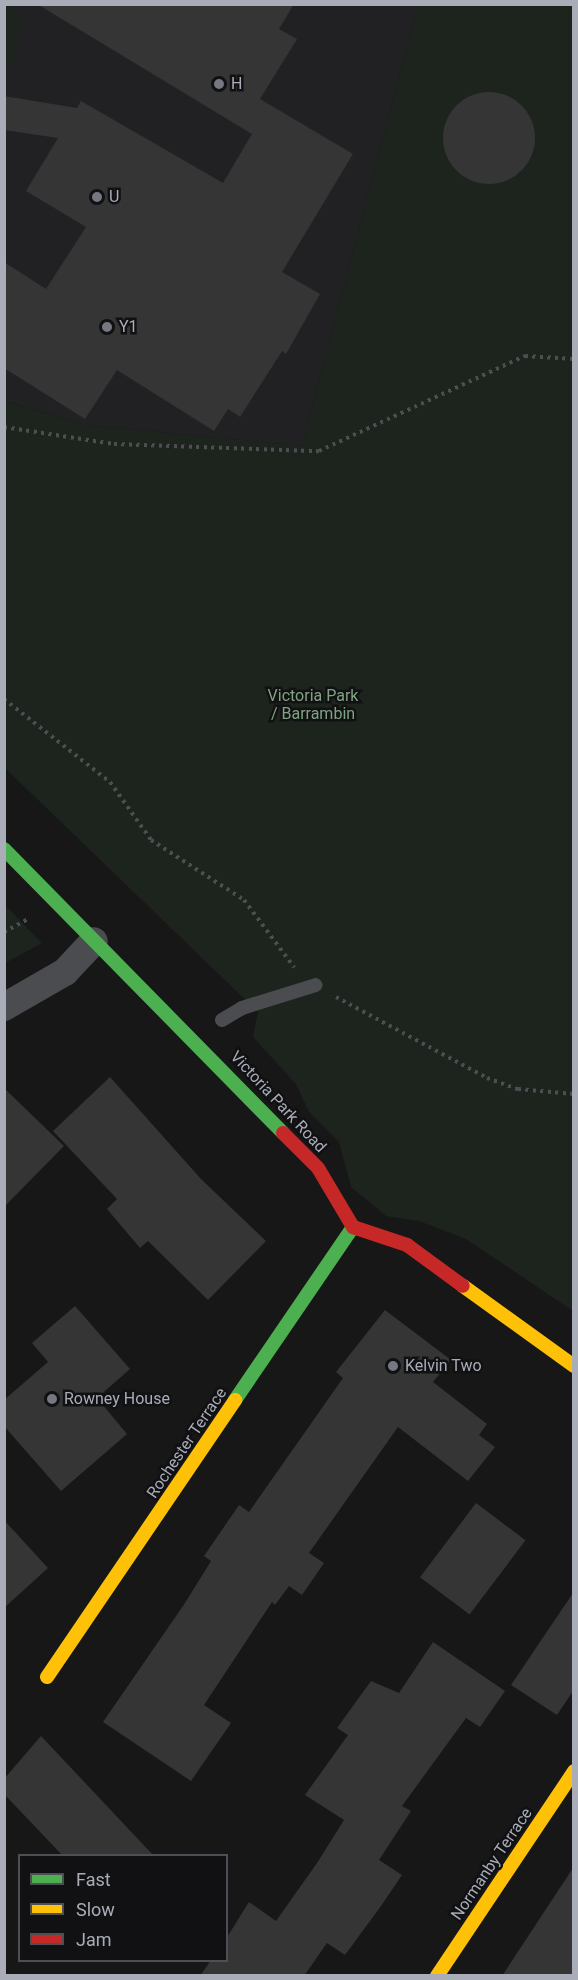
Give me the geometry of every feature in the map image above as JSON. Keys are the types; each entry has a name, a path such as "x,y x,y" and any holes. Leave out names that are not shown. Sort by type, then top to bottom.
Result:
{"street":[{"name":"Victoria Park Road","path":"4,849 318,1168 353,1227"},
{"path":"4,1007 64,972 94,940"},
{"path":"353,1227 407,1245 573,1366"},
{"name":"Rochester Terrace","path":"47,1677 353,1227"},
{"name":"Normanby Terrace","path":"437,1976 573,1771"}],"lane":[{"path":"222,1020 242,1008 316,985"}],"path":[{"path":"4,427 114,444 319,451 525,356 573,359"},
{"path":"4,699 110,782 152,840 239,896 291,964 316,985 487,1078 518,1089 573,1094"}],"shaded area":[{"path":"4,5 418,5 302,446 85,425 5,401"}],"green space":[{"path":"4,5 20,14 16,63 5,61"},
{"name":"Victoria Park / Barrambin","path":"418,5 573,5 573,1311 466,1239 419,1221 386,1216 351,1187 339,1142 309,1112 296,1084 253,1037 258,1012 5,768 4,401 85,425 302,446"},
{"path":"4,904 42,943 5,963 4,963"}],"building":[{"path":"37,4 294,4 279,29 297,39 260,99 353,154 282,272 320,294 286,354 282,351 240,417 228,409 214,431 117,370 85,419 4,368 4,262 46,289 86,227 26,191 58,138 4,130 4,96 77,108 81,101 223,183 252,134"},
{"path":"489,92 507,95 522,105 532,120 535,138 532,156 522,171 507,181 489,184 471,181 456,171 446,156 443,138 446,120 456,105 471,95"},
{"path":"110,1077 201,1179 266,1241 208,1300 148,1241 140,1248 107,1209 117,1199 53,1131"},
{"path":"4,1088 64,1146 4,1207"},
{"name":"Rowney House","path":"75,1306 130,1369 97,1398 127,1434 61,1491 4,1426 4,1400 48,1362 32,1343"},
{"path":"385,1310 451,1360 433,1382 487,1424 479,1435 495,1447 468,1481 398,1427 309,1553 324,1563 302,1595 289,1586 275,1605 272,1602 204,1705 231,1723 191,1781 103,1722 185,1603 211,1561 204,1556 239,1505 249,1512 343,1378 336,1372"},
{"path":"476,1503 526,1540 470,1615 420,1577"},
{"path":"4,1520 48,1568 4,1608"},
{"path":"573,1593 573,1691 557,1715 511,1685"},
{"path":"433,1642 505,1691 480,1727 466,1718 402,1806 411,1811 379,1860 402,1875 381,1906 345,1955 327,1943 304,1976 200,1976 210,1962 228,1962 228,1936 249,1902 276,1921 317,1863 344,1820 305,1795 348,1735 337,1728 371,1681 399,1693"},
{"path":"41,1736 152,1854 61,1854 4,1794 4,1779"},
{"path":"573,1868 573,1976 502,1976 548,1906"}],"traffic: fast":[{"path":"4,849 283,1133"},
{"path":"235,1400 353,1227"}],"traffic: slow":[{"path":"463,1286 574,1366"},
{"path":"47,1677 235,1400"},
{"path":"437,1976 574,1771"}],"traffic: jam":[{"path":"283,1133 318,1168 353,1227 407,1245 463,1286"}],"place":[{"name":"H","path":"219,84"},
{"name":"U","path":"97,197"},
{"name":"Y1","path":"107,327"},
{"name":"Kelvin Two","path":"393,1366"},
{"name":"Rowney House","path":"52,1399"}]}
